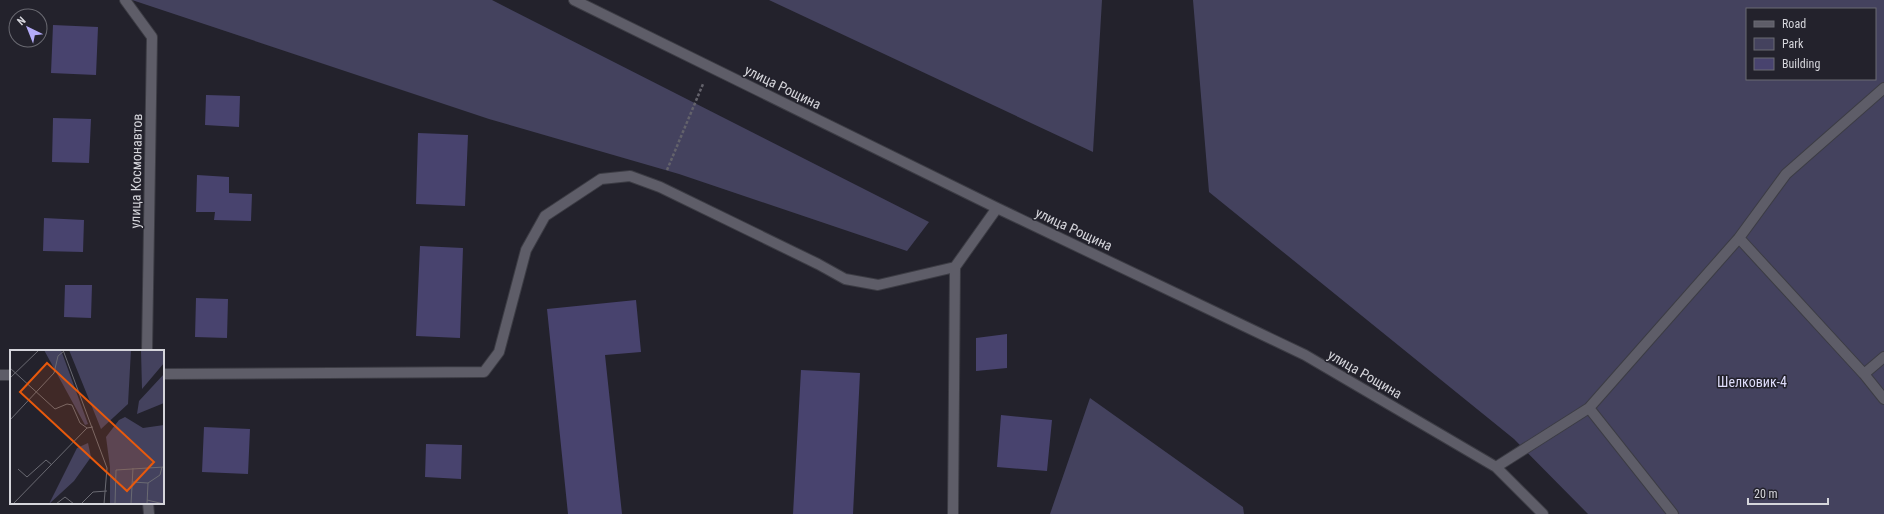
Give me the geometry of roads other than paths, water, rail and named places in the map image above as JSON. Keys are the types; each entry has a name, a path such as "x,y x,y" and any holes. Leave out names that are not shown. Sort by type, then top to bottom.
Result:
{"street":[{"name":"улица Космонавтов","path":"125,0 152,37 147,350"},
{"name":"улица Рощина","path":"574,0 996,208 1305,355 1496,467 1543,514"},
{"path":"1496,467 1588,408 1739,238 1786,174 1884,88"},
{"path":"164,374 484,372 499,352 526,250 545,216 601,178 630,176 660,187 818,264 845,279 878,285 955,267"},
{"path":"953,514 955,267 996,208"},
{"path":"1739,238 1864,374 1884,399"},
{"path":"1864,374 1884,357"},
{"path":"1588,408 1673,514"},
{"path":"148,504 149,514"}],"park label":[{"name":"Шелковик-4","path":"1752,382"}]}
